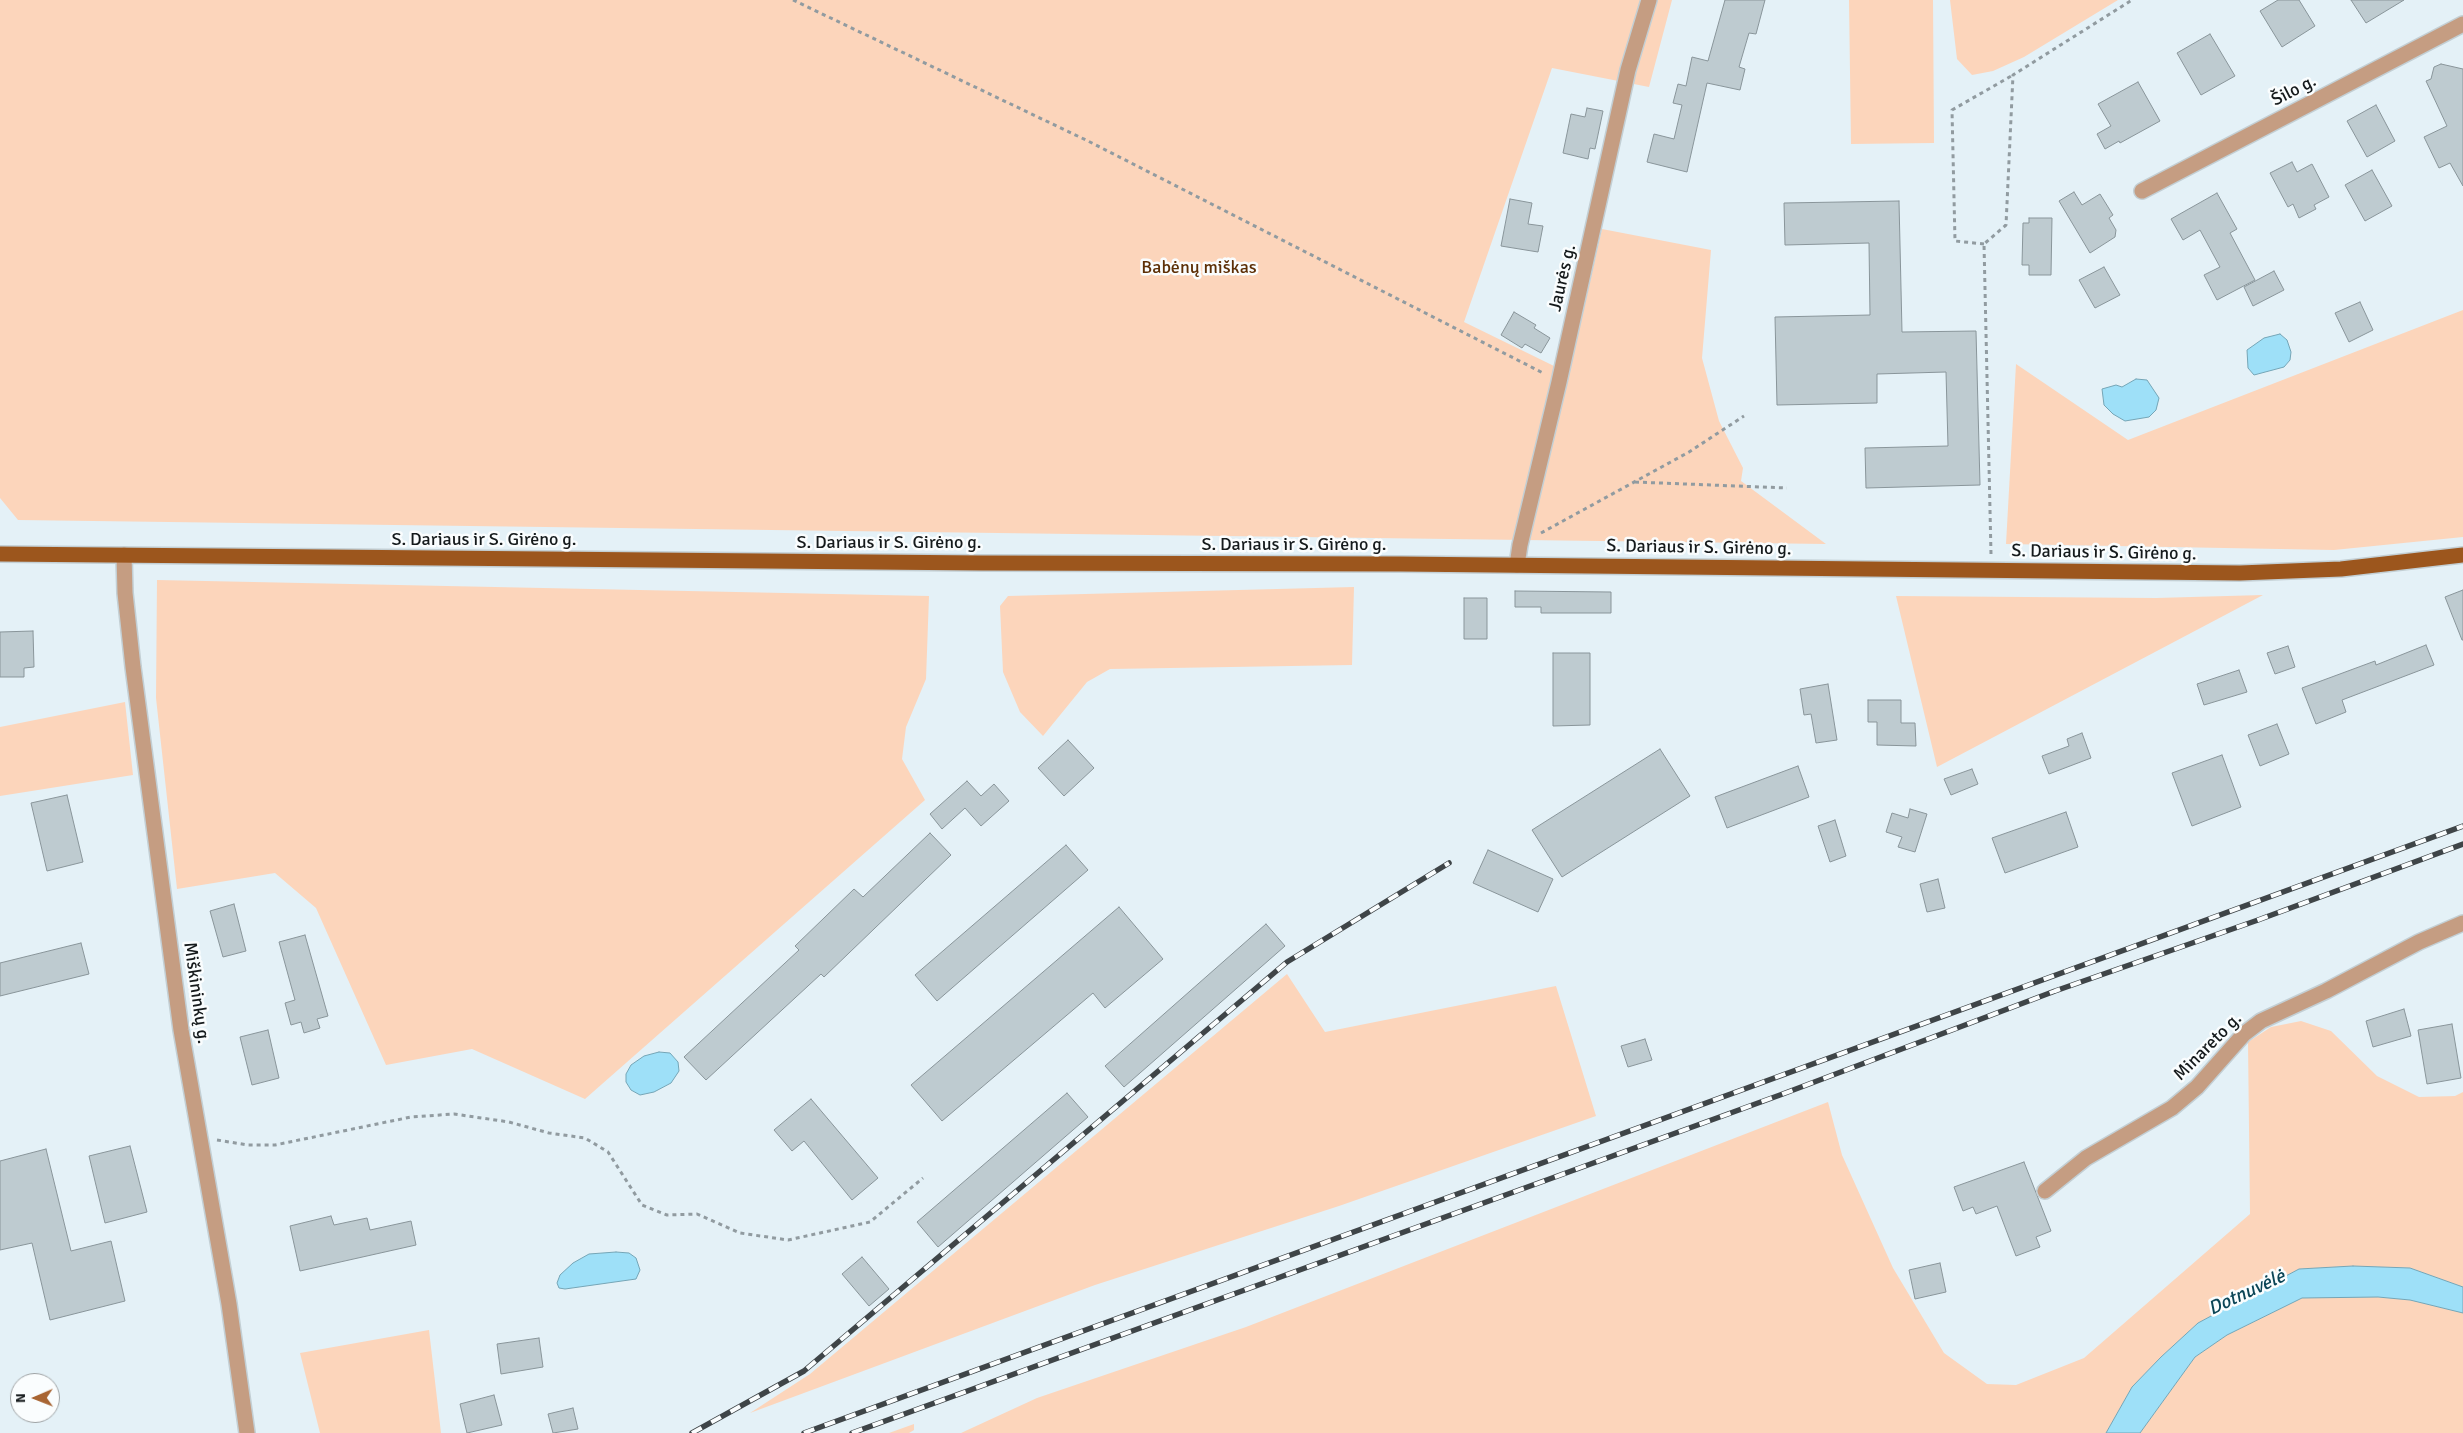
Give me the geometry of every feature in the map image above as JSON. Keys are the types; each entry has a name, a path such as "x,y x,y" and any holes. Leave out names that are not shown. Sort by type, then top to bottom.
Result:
{"main road":[{"name":"S. Dariaus ir S. Girėno g.","path":"0,554 1517,565 2240,573 2341,569 2463,555"}],"street":[{"name":"Jaurės g.","path":"1517,565 1628,70 1650,0"},
{"name":"Šilo g.","path":"2142,191 2463,24"},
{"name":"Miškininkų g.","path":"124,555 125,594 139,714 181,1030 229,1304 247,1433"},
{"name":"Minareto g.","path":"2045,1191 2086,1158 2172,1108 2197,1088 2244,1034 2261,1021 2463,922"}],"path":[{"path":"793,0 1088,141 1559,382"},
{"path":"2013,75 2006,225 1984,244 1955,241 1952,110 2013,75 2132,0"},
{"path":"1984,244 1992,570"},
{"path":"1520,545 1690,452 1744,416"},
{"path":"1634,482 1787,488"},
{"path":"201,1141 216,1140 248,1145 275,1145 411,1116 454,1114 509,1122 549,1133 586,1138 608,1152 642,1205 666,1215 696,1214 740,1233 788,1240 870,1222 923,1178"}],"green space":[{"name":"Babėnų miškas","path":"0,0 1672,0 1649,87 1552,68 1464,322 1554,366 1573,356 1602,229 1711,250 1702,358 1719,421 1743,468 1741,481 1826,544 18,520 0,498"},
{"path":"1849,0 1933,0 1934,143 1851,144"},
{"path":"1950,0 2118,0 2024,57 1993,71 1972,75 1957,59"},
{"path":"2463,310 2463,537 2334,550 2006,544 2016,364 2128,440"},
{"path":"157,580 929,596 926,679 906,727 902,759 925,800 585,1099 472,1049 386,1065 316,908 275,873 177,889 156,698"},
{"path":"1354,587 1352,665 1110,669 1087,682 1043,736 1020,712 1003,672 1000,606 1008,596"},
{"path":"2263,595 1937,767 1896,596 2156,598"},
{"path":"125,702 133,775 0,796 0,727"},
{"path":"1287,974 1325,1032 1556,986 1596,1116 1339,1206 1095,1285 750,1413 810,1374"},
{"path":"2301,1021 2331,1031 2377,1076 2419,1097 2455,1096 2463,1092 2463,1287 2410,1268 2353,1266 2299,1269 2198,1323 2132,1387 2106,1433 961,1433 1037,1398 1246,1327 1828,1102 1842,1155 1893,1268 1944,1353 1987,1384 2016,1385 2084,1358 2250,1214 2248,1042 2271,1027"},
{"path":"2339,1296 2410,1300 2463,1313 2463,1433 2140,1433 2195,1357 2227,1335 2302,1298"},
{"path":"429,1330 441,1433 320,1433 300,1353"},
{"path":"914,1424 914,1430 909,1433 889,1433"}],"water":[{"path":"2280,334 2287,340 2291,352 2290,360 2284,367 2254,375 2248,368 2247,350 2264,338"},
{"path":"2136,379 2147,380 2159,398 2156,410 2149,417 2125,421 2113,414 2104,405 2102,389 2116,385 2122,387"},
{"path":"659,1052 670,1053 678,1062 679,1071 671,1083 654,1092 640,1095 631,1090 626,1082 626,1074 631,1065 644,1056"},
{"path":"629,1253 636,1258 640,1270 636,1279 565,1289 559,1288 557,1283 560,1275 573,1263 589,1254"},
{"path":"2353,1266 2410,1268 2463,1287 2463,1313 2410,1300 2378,1297 2302,1298 2227,1335 2195,1357 2140,1433 2106,1433 2132,1387 2198,1323 2299,1269"}],"building":[{"path":"1725,0 1765,0 1756,34 1749,33 1739,67 1745,69 1740,90 1707,83 1687,172 1647,162 1654,134 1674,139 1682,105 1673,103 1678,84 1686,86 1692,57 1708,61"},
{"path":"2278,0 2299,0 2315,26 2282,47 2260,11"},
{"path":"2351,0 2404,0 2366,23"},
{"path":"2210,34 2235,76 2201,95 2177,53"},
{"path":"2441,64 2463,69 2463,186 2450,163 2439,168 2424,137 2447,126 2426,81 2431,79 2434,67"},
{"path":"2138,82 2160,121 2105,149 2097,134 2111,126 2098,104"},
{"path":"2376,105 2395,141 2367,157 2347,121"},
{"path":"1587,108 1603,111 1595,149 1590,148 1588,159 1563,153 1571,114 1585,117"},
{"path":"2292,162 2297,172 2312,164 2329,197 2314,205 2316,209 2299,218 2293,204 2288,207 2270,173"},
{"path":"2372,170 2392,206 2365,221 2345,185"},
{"path":"2074,192 2082,205 2100,194 2113,215 2109,218 2116,230 2115,237 2090,253 2059,201"},
{"path":"2217,193 2237,229 2230,233 2255,280 2217,300 2204,275 2220,267 2200,230 2183,240 2171,219"},
{"path":"1510,199 1532,203 1528,224 1543,226 1538,252 1501,246"},
{"path":"1899,201 1902,332 1976,331 1980,485 1866,488 1865,448 1948,446 1946,372 1877,374 1877,403 1777,405 1775,317 1870,315 1869,243 1785,245 1784,203"},
{"path":"2029,218 2052,218 2051,275 2029,275 2029,265 2022,265 2023,223 2029,223"},
{"path":"2104,267 2120,295 2095,308 2079,280"},
{"path":"2274,271 2284,290 2253,306 2244,287"},
{"path":"2360,302 2373,330 2349,342 2335,313"},
{"path":"1514,312 1536,325 1534,328 1550,338 1541,353 1525,344 1522,348 1501,335"},
{"path":"2463,590 2463,640 2462,640 2445,597"},
{"path":"1515,591 1611,592 1611,613 1541,613 1541,607 1515,607"},
{"path":"1464,598 1487,598 1487,639 1464,639"},
{"path":"33,631 34,667 24,668 24,677 0,677 0,632"},
{"path":"2426,645 2434,665 2342,700 2346,712 2316,724 2302,688 2375,661 2376,665"},
{"path":"2288,646 2295,667 2275,674 2267,653"},
{"path":"1553,653 1590,653 1590,725 1553,726"},
{"path":"2239,670 2247,692 2204,705 2197,684"},
{"path":"1828,684 1837,740 1816,743 1811,714 1804,715 1800,689"},
{"path":"1868,700 1901,700 1901,723 1915,723 1916,746 1877,745 1877,722 1868,722"},
{"path":"2277,724 2289,754 2260,766 2248,735"},
{"path":"2082,733 2091,758 2049,774 2042,756 2069,746 2067,739"},
{"path":"1068,740 1094,768 1064,796 1038,768"},
{"path":"1660,749 1690,796 1562,877 1532,830"},
{"path":"2222,755 2241,807 2192,826 2172,773"},
{"path":"1798,766 1809,797 1727,828 1715,797"},
{"path":"1972,769 1978,784 1951,795 1944,779"},
{"path":"967,781 981,796 994,784 1009,801 981,826 965,808 942,829 930,814"},
{"path":"67,795 83,862 47,871 31,803"},
{"path":"1910,809 1927,814 1915,852 1898,847 1902,837 1886,832 1892,813 1908,818"},
{"path":"2066,812 2078,847 2005,873 1992,838"},
{"path":"1835,820 1846,856 1830,862 1818,826"},
{"path":"930,833 951,855 824,977 821,974 706,1080 684,1057 799,950 795,946 854,889 863,897"},
{"path":"1066,845 1088,870 937,1001 915,975"},
{"path":"1488,850 1553,879 1538,912 1473,883"},
{"path":"1938,879 1945,908 1927,912 1920,884"},
{"path":"234,904 246,951 223,957 210,911"},
{"path":"1119,907 1163,959 1105,1008 1093,993 942,1121 911,1085"},
{"path":"1266,924 1285,946 1124,1087 1105,1066"},
{"path":"305,935 328,1016 317,1019 320,1028 304,1033 301,1022 291,1025 285,1003 295,1000 279,942"},
{"path":"81,943 89,974 0,996 0,963"},
{"path":"2404,1009 2411,1036 2373,1047 2366,1021"},
{"path":"2452,1024 2461,1078 2427,1084 2418,1030"},
{"path":"268,1030 279,1078 252,1085 240,1037"},
{"path":"1645,1039 1652,1060 1628,1067 1621,1046"},
{"path":"1067,1093 1088,1117 938,1247 917,1222"},
{"path":"811,1099 878,1178 852,1200 804,1141 792,1151 774,1130"},
{"path":"130,1146 147,1212 105,1223 89,1156"},
{"path":"46,1149 71,1251 111,1241 125,1301 50,1320 32,1243 0,1250 0,1161"},
{"path":"2024,1162 2051,1231 2036,1237 2040,1247 2016,1256 1997,1206 1976,1214 1973,1207 1963,1211 1954,1187"},
{"path":"331,1216 334,1225 367,1218 370,1230 411,1221 416,1245 300,1271 290,1226"},
{"path":"862,1257 889,1289 869,1306 842,1274"},
{"path":"1940,1263 1946,1292 1915,1299 1909,1270"},
{"path":"539,1338 543,1367 501,1374 497,1344"},
{"path":"494,1395 502,1425 467,1433 460,1404"},
{"path":"573,1408 578,1429 553,1433 548,1414"}],"railway":[{"path":"804,1433 2463,826"},
{"path":"852,1433 1780,1095 2055,991 2258,920 2463,844"},
{"path":"692,1433 804,1371 1287,962 1449,863"}],"water label":[{"name":"Dotnuvėlė","path":"2247,1293"}]}
